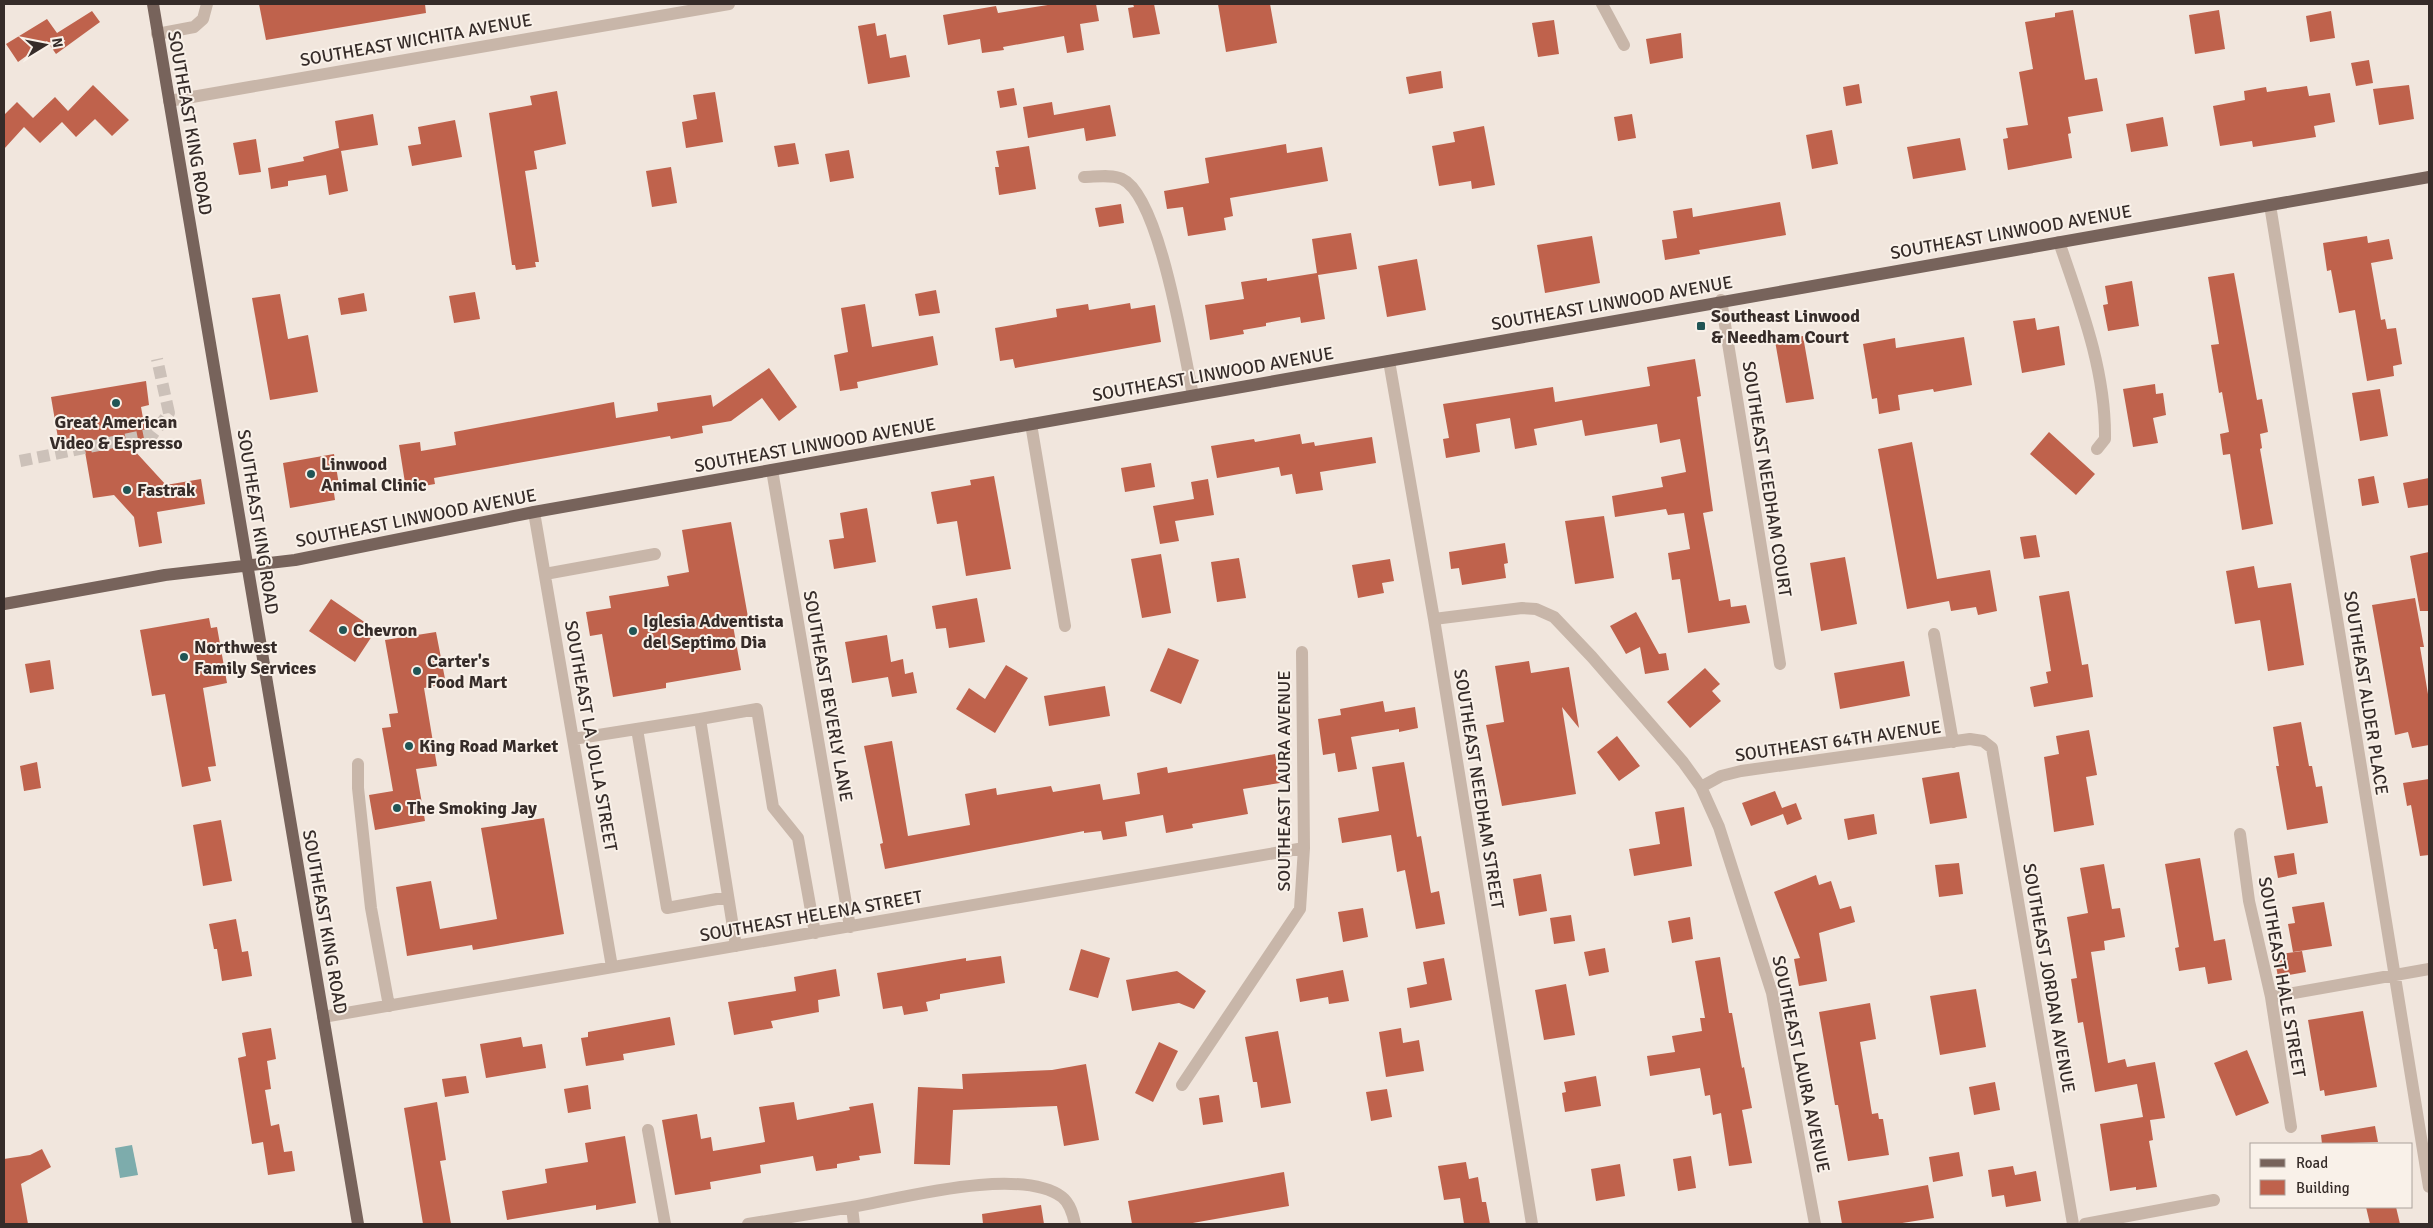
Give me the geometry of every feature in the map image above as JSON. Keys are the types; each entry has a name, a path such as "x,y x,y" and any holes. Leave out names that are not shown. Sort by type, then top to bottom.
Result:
{"main road":[{"name":"SOUTHEAST KING ROAD","path":"153,4 358,1224"},
{"name":"SOUTHEAST LINWOOD AVENUE","path":"4,604 165,575 295,560 534,512 1389,361 1721,300 2429,177"}],"street":[{"path":"157,34 194,26 203,19 207,4"},
{"name":"SOUTHEAST WICHITA AVENUE","path":"168,101 729,4"},
{"path":"1602,4 1624,45"},
{"path":"1084,177 1122,179 1134,189 1143,205 1164,264 1193,395"},
{"name":"SOUTHEAST ALDER PLACE","path":"2270,205 2429,1187"},
{"path":"2060,242 2085,319 2103,393 2105,439 2097,449"},
{"name":"SOUTHEAST NEEDHAM COURT","path":"1721,300 1780,664"},
{"name":"SOUTHEAST NEEDHAM STREET","path":"1389,361 1434,619 1532,1224"},
{"path":"1031,424 1065,626"},
{"name":"SOUTHEAST BEVERLY LANE","path":"772,470 850,927"},
{"name":"SOUTHEAST LA JOLLA STREET","path":"534,512 612,967"},
{"path":"544,574 654,554"},
{"name":"SOUTHEAST LAURA AVENUE","path":"1434,619 1522,608 1536,609 1554,617 1670,747 1701,787 1719,827 1772,993 1815,1224"},
{"path":"1934,634 1953,742"},
{"name":"SOUTHEAST LAURA AVENUE","path":"1182,1086 1300,909 1304,848 1302,652"},
{"path":"573,739 757,709 773,807 798,838 815,933"},
{"path":"700,718 736,946"},
{"path":"637,728 667,908 728,898"},
{"name":"SOUTHEAST 64TH AVENUE","path":"1701,787 1721,776 1741,771 1970,739 1983,741"},
{"name":"SOUTHEAST JORDAN AVENUE","path":"1983,741 1992,748 2073,1224"},
{"path":"358,764 358,788 371,908 389,1006"},
{"name":"SOUTHEAST HALE STREET","path":"2240,834 2250,901 2271,996 2291,1127"},
{"name":"SOUTHEAST HELENA STREET","path":"324,1017 1304,848"},
{"path":"2271,996 2429,969"},
{"path":"648,1130 665,1224"},
{"path":"748,1224 852,1208 953,1188 1012,1183 1046,1189 1063,1198 1073,1213 1076,1224"},
{"path":"2085,1224 2214,1200"},
{"path":"852,1208 854,1224"}],"water":[{"path":"132,1145 138,1175 120,1178 115,1148"}],"building":[{"path":"259,4 425,4 426,13 266,40"},
{"path":"1054,4 1096,4 1099,21 1080,24 1084,50 1067,53 1064,36 1003,47 1004,50 982,53 980,39 948,45 943,15 996,6 998,13"},
{"path":"1133,4 1154,4 1160,34 1133,38 1128,8 1134,7"},
{"path":"1218,4 1270,4 1277,43 1226,52"},
{"path":"2073,10 2085,80 2097,78 2103,111 2068,117 2071,133 2068,134 2072,158 2008,170 2003,139 2008,138 2006,128 2028,125 2019,72 2033,69 2025,22 2055,17 2055,13"},
{"path":"2219,10 2225,49 2195,54 2189,15"},
{"path":"92,11 100,22 56,54 47,41 18,62 6,44 47,19 57,33"},
{"path":"2331,11 2335,38 2310,42 2306,16"},
{"path":"1554,20 1559,54 1538,57 1532,23"},
{"path":"875,23 877,36 886,34 890,58 906,55 910,77 868,84 858,26"},
{"path":"1681,33 1683,58 1650,64 1646,39"},
{"path":"2369,60 2373,83 2356,86 2351,63"},
{"path":"1441,71 1443,88 1409,94 1406,77"},
{"path":"1859,84 1862,103 1846,106 1843,87"},
{"path":"93,85 129,120 112,136 95,119 76,137 62,122 40,143 24,127 4,149 4,115 17,102 33,118 55,97 68,111"},
{"path":"2409,85 2414,119 2379,125 2373,89"},
{"path":"2307,86 2309,96 2330,93 2335,122 2314,126 2316,137 2253,147 2252,141 2220,146 2213,106 2245,100 2244,91 2266,87 2267,92"},
{"path":"1014,88 1017,105 1000,108 997,91"},
{"path":"557,91 566,144 534,151 537,169 525,171 539,262 535,262 536,267 516,270 515,265 512,265 489,113 532,105 530,96"},
{"path":"715,92 723,142 686,148 682,122 697,119 693,95"},
{"path":"1052,102 1054,115 1110,105 1116,136 1086,141 1084,128 1028,138 1023,107"},
{"path":"373,114 378,145 341,151 348,191 329,195 326,175 288,181 288,186 271,189 268,168 304,161 303,157 339,148 335,121"},
{"path":"1632,114 1636,138 1618,141 1614,117"},
{"path":"2163,117 2168,146 2131,152 2126,124"},
{"path":"455,120 462,157 412,166 408,146 421,144 418,127"},
{"path":"1484,126 1495,185 1472,189 1471,181 1439,186 1432,146 1455,142 1453,132"},
{"path":"1832,130 1838,164 1812,169 1806,135"},
{"path":"1960,138 1966,170 1913,179 1907,147"},
{"path":"256,139 261,172 239,175 233,143"},
{"path":"795,143 799,164 778,167 774,146"},
{"path":"1286,144 1287,153 1322,147 1328,181 1230,198 1233,216 1224,218 1226,230 1188,236 1183,207 1167,209 1164,191 1209,183 1205,158"},
{"path":"1029,146 1036,189 999,195 995,167 999,167 996,151"},
{"path":"849,150 854,178 830,182 825,154"},
{"path":"671,167 677,203 652,207 646,171"},
{"path":"1780,202 1786,235 1699,250 1700,254 1665,260 1662,240 1677,238 1673,211 1692,208 1693,217"},
{"path":"1121,204 1124,223 1099,227 1095,208"},
{"path":"1351,233 1357,269 1318,275 1325,319 1301,323 1300,317 1266,323 1266,326 1243,330 1244,334 1210,340 1205,305 1244,299 1241,282 1267,278 1267,281 1317,273 1312,239"},
{"path":"1592,236 1600,283 1545,293 1537,245"},
{"path":"2367,236 2368,243 2389,239 2393,259 2371,263 2381,320 2385,319 2387,329 2396,328 2402,364 2393,366 2394,376 2367,381 2355,310 2339,313 2331,270 2327,271 2323,243"},
{"path":"1417,259 1426,310 1387,317 1378,266"},
{"path":"2234,273 2257,400 2262,399 2268,432 2260,434 2262,448 2260,449 2273,524 2242,530 2230,454 2223,455 2220,434 2229,432 2222,392 2219,393 2211,345 2219,344 2208,277"},
{"path":"2132,281 2139,326 2108,331 2103,305 2108,304 2105,286"},
{"path":"936,290 940,313 919,316 915,294"},
{"path":"475,292 480,319 454,323 449,296"},
{"path":"364,293 367,311 341,315 338,298"},
{"path":"280,294 288,339 308,335 318,392 270,400 252,298"},
{"path":"1130,303 1131,309 1155,305 1161,342 1015,368 1013,359 1000,361 995,328 1057,317 1056,309 1088,304 1089,310"},
{"path":"865,304 872,347 933,336 938,365 857,382 858,388 840,391 834,355 848,352 841,308"},
{"path":"2035,318 2037,330 2059,326 2065,365 2022,373 2013,321"},
{"path":"1803,336 1814,399 1786,403 1775,341"},
{"path":"1964,337 1972,385 1934,392 1933,389 1898,395 1900,410 1879,414 1877,398 1872,399 1863,344 1895,338 1896,348"},
{"path":"1695,359 1701,396 1697,397 1713,511 1703,513 1719,601 1730,599 1731,607 1746,605 1750,623 1688,633 1680,579 1672,580 1668,553 1690,549 1684,513 1668,515 1666,509 1615,517 1612,496 1663,487 1661,477 1686,472 1680,439 1660,443 1657,424 1585,436 1582,420 1534,429 1537,445 1515,449 1510,418 1476,424 1480,452 1446,458 1443,439 1449,438 1443,404 1553,387 1555,402 1650,386 1647,367"},
{"path":"769,368 797,407 779,421 762,398 731,421 702,426 703,433 671,439 670,436 434,478 435,484 406,489 399,445 420,442 421,451 456,445 454,432 614,402 616,418 658,411 657,403 711,395 713,407"},
{"path":"146,381 149,405 141,407 148,446 133,449 166,485 201,479 205,504 157,512 162,543 139,547 134,517 114,495 93,498 83,440 59,444 51,397"},
{"path":"2155,384 2156,394 2163,393 2166,415 2153,418 2158,443 2133,447 2123,389"},
{"path":"2380,389 2388,436 2360,441 2352,393"},
{"path":"2049,432 2095,474 2076,495 2030,454"},
{"path":"1300,434 1302,444 1314,442 1315,446 1372,437 1376,463 1320,472 1323,490 1296,494 1292,474 1281,476 1279,467 1217,478 1211,446 1254,439 1255,442"},
{"path":"1912,442 1937,579 1990,570 1997,611 1978,615 1976,607 1951,611 1949,601 1907,609 1878,449"},
{"name":"Linwood Animal Clinic","path":"334,454 339,485 333,486 335,500 290,508 283,463"},
{"path":"1151,463 1155,487 1125,492 1121,468"},
{"path":"994,476 1011,569 966,576 957,521 937,524 931,492 971,485 970,480"},
{"path":"2374,476 2379,503 2362,506 2358,479"},
{"path":"2429,478 2429,505 2408,508 2403,483"},
{"path":"1208,479 1214,515 1175,521 1179,541 1160,544 1153,506 1194,499 1191,482"},
{"path":"867,508 876,562 834,569 829,540 844,538 840,513"},
{"path":"1604,516 1614,578 1575,584 1565,521"},
{"name":"Iglesia Adventista del Septimo Dia","path":"731,522 748,617 732,620 741,670 666,683 666,688 613,697 602,634 590,636 586,612 611,608 609,596 669,586 667,576 689,572 682,530"},
{"path":"2036,535 2040,557 2024,559 2020,537"},
{"path":"1505,543 1508,563 1504,564 1506,578 1462,585 1459,568 1451,569 1449,552"},
{"path":"2429,552 2429,611 2420,611 2410,556"},
{"path":"1161,554 1171,613 1142,618 1131,559"},
{"path":"1845,557 1857,624 1821,631 1810,563"},
{"path":"1239,558 1246,598 1217,602 1211,562"},
{"path":"1390,559 1394,581 1382,583 1384,593 1358,598 1352,565"},
{"path":"2254,566 2258,588 2291,583 2304,665 2268,671 2260,620 2235,624 2226,571"},
{"path":"2069,591 2082,665 2088,664 2093,697 2034,707 2030,687 2048,683 2046,672 2051,671 2039,596"},
{"path":"977,598 985,642 949,648 946,628 936,629 932,606"},
{"path":"2415,598 2424,647 2420,647 2429,700 2429,745 2412,748 2408,732 2395,735 2372,605"},
{"name":"Chevron","path":"331,599 376,630 355,662 309,631"},
{"path":"1636,612 1659,654 1666,653 1669,670 1645,674 1640,647 1626,654 1610,626"},
{"path":"209,618 211,628 217,627 227,683 203,688 216,766 208,767 211,781 182,787 165,694 152,696 140,630"},
{"path":"436,632 446,684 424,688 437,766 416,769 425,821 375,830 369,795 393,791 382,728 391,727 389,714 398,713 385,640"},
{"path":"887,635 891,662 903,659 905,674 913,672 917,693 892,697 888,677 852,683 845,642"},
{"path":"1168,648 1199,660 1181,704 1150,691"},
{"path":"50,660 54,689 30,693 25,664"},
{"path":"1529,661 1531,673 1569,667 1579,728 1562,707 1576,794 1502,806 1486,725 1504,722 1495,666"},
{"path":"1904,661 1910,696 1840,709 1834,673"},
{"path":"1006,665 1028,678 995,733 956,709 969,688 985,699"},
{"path":"1705,668 1720,684 1712,691 1721,701 1690,728 1667,702"},
{"path":"1105,686 1110,716 1049,726 1044,696"},
{"path":"1383,701 1385,712 1415,707 1418,728 1399,732 1399,729 1351,737 1357,769 1338,772 1335,753 1323,755 1318,719 1341,715 1340,709"},
{"path":"2301,722 2309,766 2312,766 2316,787 2322,786 2328,823 2287,830 2276,766 2279,766 2273,727"},
{"path":"2089,730 2097,775 2086,777 2094,825 2054,832 2044,757 2059,754 2056,736"},
{"path":"1617,736 1640,766 1619,781 1597,752"},
{"path":"892,741 908,836 970,825 965,794 996,788 997,795 1051,786 1053,792 1100,784 1103,800 1140,794 1137,773 1167,767 1168,773 1275,754 1280,783 1243,789 1248,814 1192,824 1193,828 1166,833 1163,815 1125,822 1127,836 1103,840 1101,831 1084,833 1084,831 885,869 880,844 883,843 864,746"},
{"path":"37,762 41,788 24,791 20,766"},
{"path":"1404,762 1417,837 1421,836 1431,893 1439,891 1445,924 1416,929 1405,870 1397,872 1391,835 1342,843 1338,818 1379,811 1372,767"},
{"path":"1959,772 1967,818 1930,824 1922,778"},
{"path":"2429,779 2429,855 2420,856 2411,805 2407,806 2403,783"},
{"path":"1775,791 1782,808 1796,803 1802,819 1787,825 1783,814 1751,826 1742,803"},
{"path":"1684,807 1692,866 1634,876 1629,849 1660,844 1655,812"},
{"path":"1874,814 1877,834 1848,840 1844,819"},
{"path":"544,818 564,934 473,950 472,945 407,956 396,887 431,881 440,929 497,919 481,828"},
{"path":"221,820 232,881 203,886 193,825"},
{"path":"2294,853 2297,874 2278,878 2274,856"},
{"path":"2200,858 2214,941 2225,939 2232,980 2208,984 2205,967 2179,971 2175,948 2179,947 2165,864"},
{"path":"1959,863 1963,894 1939,897 1935,865"},
{"path":"2104,864 2112,909 2120,908 2125,937 2104,941 2105,950 2091,952 2108,1063 2125,1059 2127,1067 2155,1062 2165,1118 2150,1120 2153,1140 2149,1141 2157,1187 2136,1190 2136,1187 2110,1191 2100,1124 2143,1117 2137,1084 2095,1092 2083,1022 2078,1023 2071,979 2077,978 2067,917 2088,913 2080,868"},
{"path":"1541,874 1547,911 1519,916 1513,879"},
{"path":"1816,875 1819,885 1831,881 1840,909 1851,906 1855,922 1819,933 1827,981 1799,986 1794,959 1800,958 1774,892"},
{"path":"2324,902 2332,946 2293,952 2288,924 2295,923 2292,907"},
{"path":"1363,908 1368,937 1343,942 1338,912"},
{"path":"1571,915 1575,941 1554,944 1550,918"},
{"path":"1690,917 1693,939 1672,943 1668,921"},
{"path":"236,919 242,952 248,951 252,976 222,981 217,949 214,949 209,924"},
{"path":"1605,948 1609,972 1589,976 1584,952"},
{"path":"1081,949 1110,958 1098,998 1069,990"},
{"path":"2302,951 2306,972 2278,977 2274,955"},
{"path":"1001,956 1005,983 940,994 940,999 926,1002 928,1011 904,1015 902,1006 883,1009 877,973 966,958 966,961"},
{"path":"1720,957 1729,1013 1732,1013 1742,1068 1744,1067 1752,1108 1742,1110 1752,1163 1729,1166 1721,1113 1713,1115 1710,1095 1705,1096 1700,1068 1650,1076 1647,1056 1675,1052 1672,1036 1702,1031 1700,1018 1705,1018 1695,961"},
{"path":"1444,958 1452,1000 1410,1008 1407,988 1427,984 1423,962"},
{"path":"836,969 840,996 818,1000 819,1012 771,1021 773,1028 734,1035 728,1002 796,991 794,977"},
{"path":"1343,970 1349,1001 1329,1004 1328,997 1300,1002 1296,979"},
{"path":"1177,971 1206,991 1194,1009 1179,1003 1132,1011 1126,980"},
{"path":"1566,984 1575,1035 1544,1040 1535,990"},
{"path":"1976,989 1986,1047 1940,1055 1930,996"},
{"path":"1870,1003 1876,1039 1860,1042 1872,1114 1878,1113 1879,1119 1883,1119 1889,1155 1848,1161 1838,1105 1835,1105 1819,1012"},
{"path":"2363,1011 2377,1087 2325,1096 2324,1090 2320,1091 2308,1020"},
{"path":"670,1017 675,1045 623,1054 624,1060 586,1066 581,1038 588,1037 588,1032"},
{"path":"271,1028 276,1059 267,1061 271,1089 265,1090 271,1126 279,1124 284,1152 292,1151 295,1171 268,1175 263,1142 252,1144 238,1058 246,1056 242,1033"},
{"path":"1401,1028 1403,1043 1419,1040 1424,1071 1386,1077 1379,1032"},
{"path":"1278,1031 1291,1103 1261,1108 1257,1082 1253,1082 1245,1037"},
{"path":"521,1037 523,1047 542,1044 546,1068 486,1078 480,1044"},
{"path":"1159,1042 1178,1051 1153,1102 1135,1093"},
{"path":"2247,1050 2269,1103 2236,1116 2214,1063"},
{"path":"1086,1064 1099,1140 1064,1146 1057,1106 953,1110 950,1165 914,1164 918,1087 963,1089 962,1074 1052,1070"},
{"path":"466,1076 469,1093 445,1097 442,1079"},
{"path":"1596,1076 1601,1106 1565,1112 1562,1093 1566,1092 1564,1082"},
{"path":"1995,1082 2000,1110 1974,1115 1969,1087"},
{"path":"588,1085 591,1109 568,1113 564,1089"},
{"path":"1387,1089 1392,1117 1371,1121 1366,1092"},
{"path":"1219,1095 1223,1122 1203,1125 1199,1098"},
{"path":"437,1102 446,1160 440,1161 451,1224 423,1224 404,1108"},
{"path":"794,1102 797,1120 850,1110 849,1107 873,1103 881,1153 859,1156 860,1160 837,1164 837,1168 816,1171 813,1156 760,1165 761,1173 710,1182 711,1189 675,1195 662,1120 697,1114 701,1139 711,1137 713,1151 765,1142 759,1107"},
{"path":"2375,1126 2378,1142 2322,1143 2321,1135"},
{"path":"625,1136 636,1203 596,1210 596,1205 507,1220 502,1191 547,1183 545,1169 588,1162 585,1143"},
{"path":"42,1149 51,1167 21,1184 28,1224 4,1224 4,1159 30,1155"},
{"path":"1959,1152 1963,1176 1933,1182 1929,1157"},
{"path":"1691,1156 1696,1188 1678,1191 1673,1159"},
{"path":"1466,1162 1469,1179 1478,1177 1482,1202 1486,1202 1490,1224 1464,1224 1460,1198 1444,1200 1438,1166"},
{"path":"1620,1164 1625,1196 1596,1201 1591,1169"},
{"path":"2013,1166 2015,1175 2036,1171 2041,1201 2006,1207 2004,1195 1992,1197 1988,1170"},
{"path":"1284,1172 1289,1206 1187,1224 1132,1224 1128,1201"},
{"path":"1928,1185 1934,1218 1896,1224 1842,1224 1838,1201"},
{"path":"1041,1205 1044,1224 983,1224 982,1214"},
{"path":"2366,1208 2396,1208 2400,1224 2370,1224"}],"tunnel":[{"path":"20,461 153,434 169,413 157,359"}],"place":[{"name":"Southeast Linwood & Needham Court","path":"1701,326"},
{"name":"Great American Video & Espresso","path":"116,403"},
{"name":"Linwood Animal Clinic","path":"311,474"},
{"name":"Fastrak","path":"127,490"},
{"name":"Chevron","path":"343,630"},
{"name":"Iglesia Adventista del Septimo Dia","path":"633,631"},
{"name":"Northwest Family Services","path":"184,657"},
{"name":"Carter's Food Mart","path":"417,671"},
{"name":"King Road Market","path":"409,746"},
{"name":"The Smoking Jay","path":"397,808"}]}
